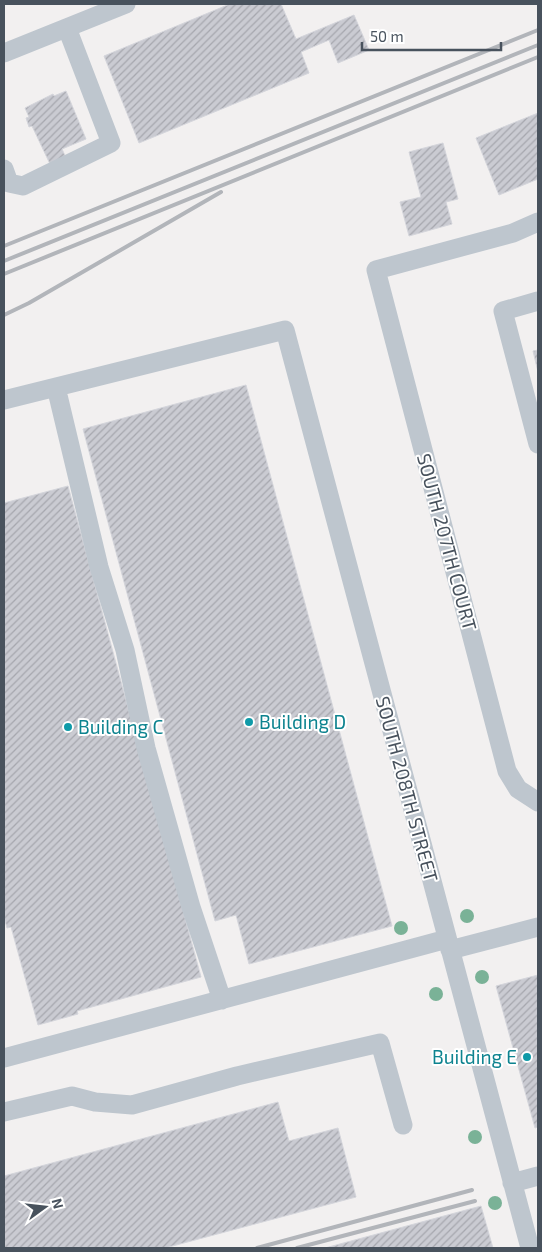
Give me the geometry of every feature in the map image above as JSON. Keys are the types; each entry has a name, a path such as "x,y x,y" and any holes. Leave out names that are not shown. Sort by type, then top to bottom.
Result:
{"street":[{"path":"4,53 126,4"},
{"path":"4,168 9,183 23,186 111,143 67,28"},
{"name":"SOUTH 207TH COURT","path":"537,802 518,789 507,771 376,270 513,233 538,222"},
{"path":"538,301 503,311 538,444"},
{"name":"SOUTH 208TH STREET","path":"56,387 285,330 530,1248"},
{"path":"4,400 56,387 99,567 125,650 138,702 146,748 191,907 222,1000"},
{"path":"4,1058 222,1000 449,945 538,927"},
{"path":"4,1112 72,1096 95,1102 132,1105 237,1076 380,1043 403,1124"},
{"path":"512,1183 538,1176"}],"building":[{"path":"230,4 281,4 296,39 354,15 369,50 338,63 329,40 301,52 309,73 139,143 104,56"},
{"path":"66,91 86,139 62,149 66,158 50,164 32,126 29,127 26,118 29,117 25,108 53,94 54,96"},
{"path":"538,113 538,179 499,195 476,138"},
{"path":"443,143 458,199 446,202 452,224 409,236 400,202 421,197 409,152"},
{"path":"538,350 538,372 533,351"},
{"name":"Building D","path":"246,385 392,926 249,964 236,915 215,921 83,429"},
{"name":"Building C","path":"68,486 201,977 77,1011 78,1014 38,1025 11,927 7,928 4,917 4,503"},
{"name":"Building E","path":"538,975 538,1127 535,1128 496,986"},
{"path":"278,1102 289,1141 338,1128 356,1197 165,1248 4,1248 4,1176"},
{"path":"481,1206 493,1248 325,1248"}],"railway":[{"path":"4,246 538,30"},
{"path":"4,261 538,45"},
{"path":"4,274 538,57"},
{"path":"4,315 29,303 221,192"},
{"path":"257,1248 472,1190"},
{"path":"297,1248 475,1201"}],"place":[{"name":"Building D","path":"249,722"},
{"name":"Building C","path":"68,727"},
{"name":"Building E","path":"527,1057"}]}
